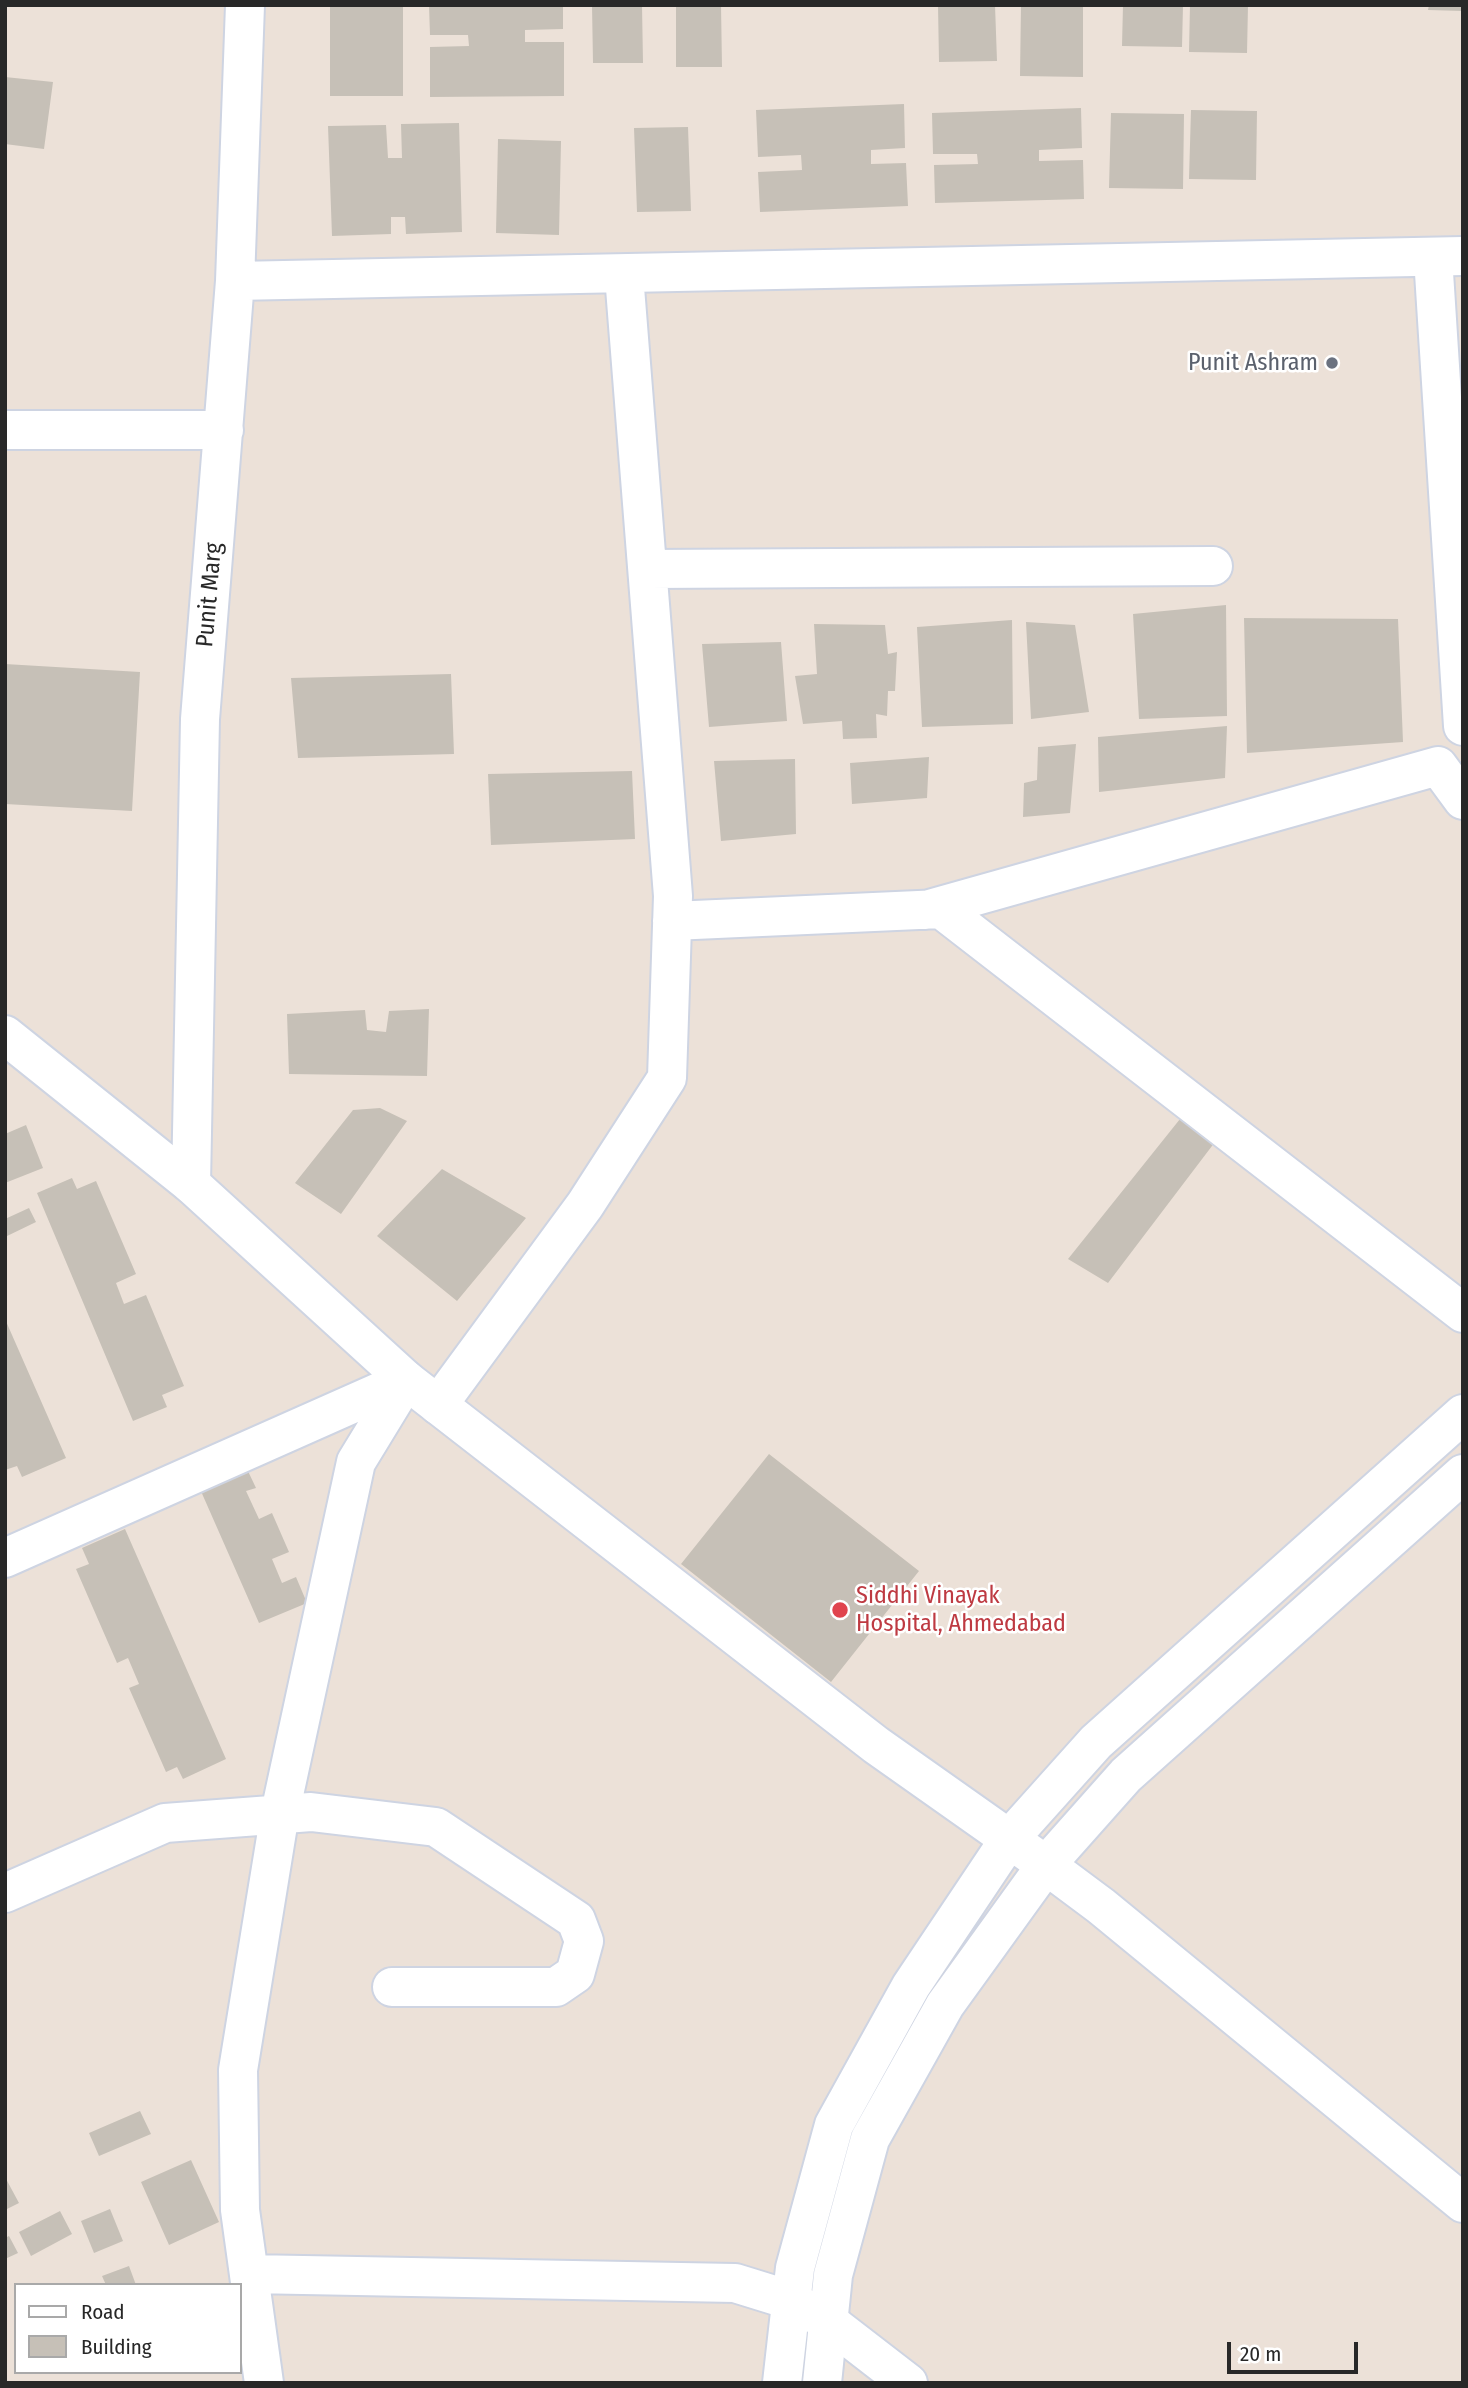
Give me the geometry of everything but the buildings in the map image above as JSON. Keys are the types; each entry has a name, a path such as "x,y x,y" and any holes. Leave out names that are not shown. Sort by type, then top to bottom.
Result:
{"street":[{"name":"Punit Marg","path":"191,1184 200,719 235,281 245,5"},
{"path":"235,281 1448,257 1463,726"},
{"path":"438,1405 584,1205 667,1078 673,896 624,275"},
{"path":"5,430 224,430"},
{"path":"648,569 1213,566"},
{"path":"926,910 1438,766 1463,800"},
{"path":"672,921 940,909 1463,1312"},
{"path":"5,1035 191,1184 406,1380 876,1745 1101,1906 1463,2203"},
{"path":"5,1558 406,1380"},
{"path":"264,2383 240,2210 238,2070 280,1813 356,1462 406,1380"},
{"path":"782,2383 795,2268 834,2125 911,1986 1010,1839 1096,1742 1463,1414"},
{"path":"822,2383 833,2275 870,2139 945,2005 1046,1865 1126,1775 1463,1474"},
{"path":"5,1893 165,1823 311,1812 436,1827 576,1920 584,1941 575,1974 556,1987 392,1987"},
{"path":"249,2274 735,2283 790,2300 829,2322 908,2383"}],"place":[{"name":"Punit Ashram","path":"1332,363"},
{"name":"Siddhi Vinayak Hospital, Ahmedabad","path":"840,1610"}]}
